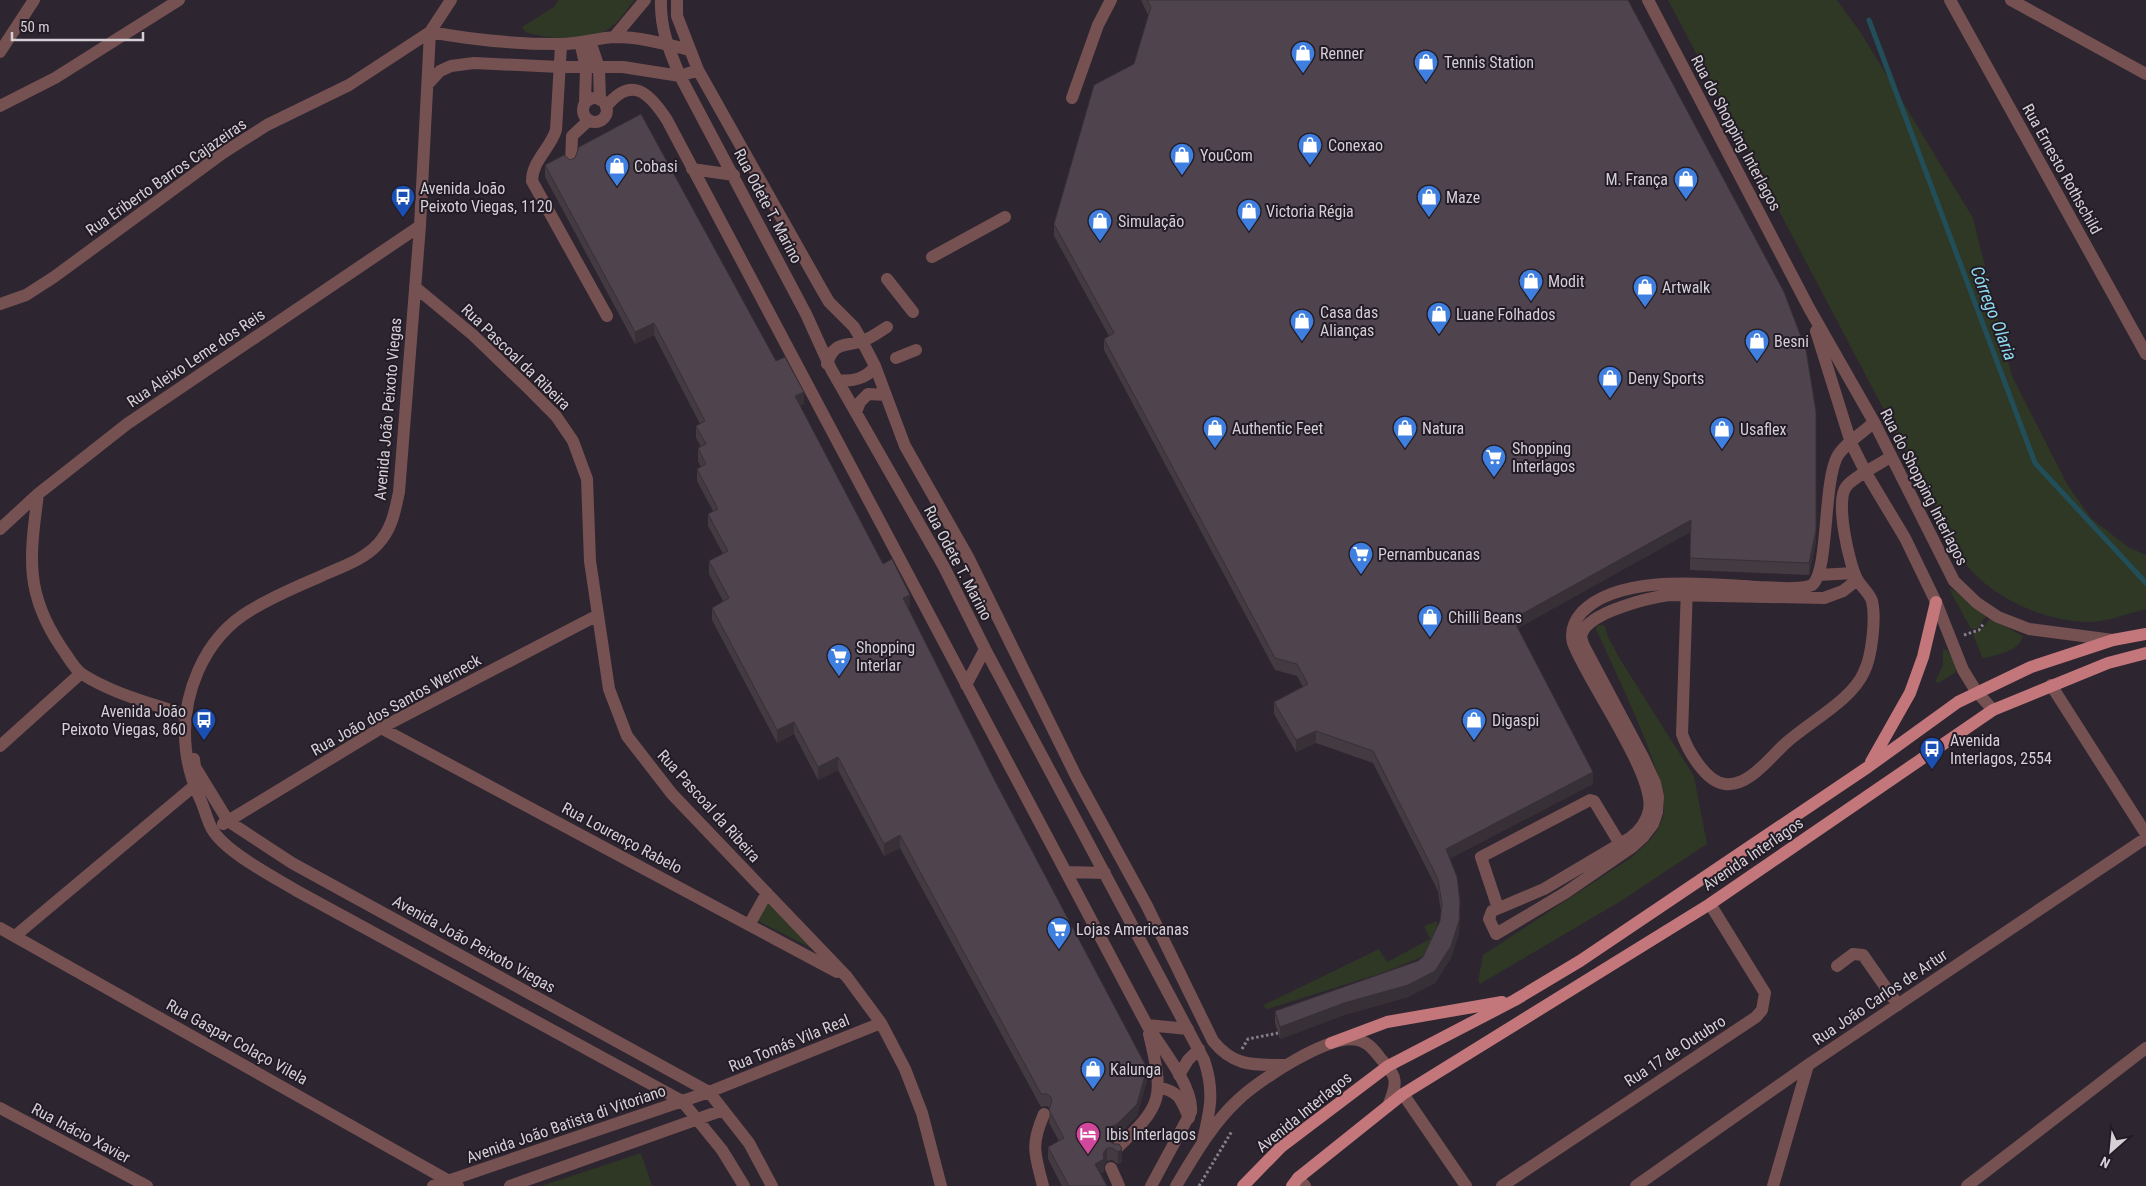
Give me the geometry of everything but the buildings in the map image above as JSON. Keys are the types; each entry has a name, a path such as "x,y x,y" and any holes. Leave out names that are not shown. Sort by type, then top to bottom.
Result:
{"main road":[{"path":"1868,767 1913,686 1936,602"},
{"name":"Avenida Interlagos","path":"1242,1186 1281,1147 1388,1066 1515,1000 1580,961 1868,767 1958,702 2031,667 2113,640 2146,634"},
{"name":"Avenida Interlagos","path":"1298,1183 1403,1094 1710,904 1993,710 2051,684 2108,663 2146,653"},
{"path":"1331,1043 1370,1026 1515,1000"}],"street":[{"path":"0,52 34,0"},
{"path":"0,106 55,78 179,0"},
{"path":"451,0 430,32 482,41 561,44 614,37 648,40 690,50"},
{"path":"614,37 645,0"},
{"name":"Rua Odete T. Marino","path":"661,0 661,15 666,44 680,76 806,314 828,364 944,567 985,650 1199,1049 1209,1073 1212,1101 1202,1144"},
{"name":"Rua Odete T. Marino","path":"677,0 677,16 698,70 822,290 834,307 854,326 875,366 905,446 968,557 1077,778 1147,906 1213,1042 1236,1060 1256,1065 1285,1065"},
{"path":"1072,98 1098,25 1110,0"},
{"name":"Rua do Shopping Interlagos","path":"1648,0 1809,308 1874,422 1890,458 1954,581 1977,603 1991,612 2029,629 2113,640"},
{"name":"Rua Ernesto Rothschild","path":"1950,0 2146,354"},
{"path":"2011,0 2146,74"},
{"name":"Avenida João Peixoto Viegas","path":"430,32 416,287 399,492 389,529 377,545 354,561 250,610 233,623 203,659 191,689 185,715 188,766 194,786 213,830 237,854 298,891 682,1100 722,1150 744,1186"},
{"name":"Rua Eriberto Barros Cajazeiras","path":"0,304 26,295 54,277 223,153 267,125 349,85 430,32"},
{"path":"585,41 599,68 603,103 604,117 593,122 588,120 583,112 586,68 585,41"},
{"path":"561,44 556,130 552,141 532,171 532,181 607,316"},
{"path":"428,84 440,71 459,64 474,63 586,68 623,67 680,76 698,70"},
{"path":"603,103 617,93 626,90 647,95 655,102 667,120 1147,1025 1179,1075 1192,1103 1189,1118 1151,1186"},
{"path":"585,102 595,98 603,103"},
{"path":"571,164 572,136 588,120"},
{"path":"692,169 734,175"},
{"path":"932,256 1005,217"},
{"name":"Rua Aleixo Leme dos Reis","path":"0,529 38,494 127,424 420,226"},
{"path":"887,279 913,312"},
{"name":"Rua Pascoal da Ribeira","path":"416,287 473,335 527,387 556,416 574,441 587,479 590,562 609,689 627,736 672,794 847,977 881,1023 905,1069 922,1113 941,1186"},
{"name":"Rua do Shopping Interlagos","path":"1809,308 1851,443 1866,473 1905,538 1936,602 1963,670 1976,692 1993,710"},
{"path":"828,364 832,353 840,345 862,342 887,327"},
{"path":"2135,335 2146,344"},
{"path":"896,358 916,350"},
{"path":"837,380 848,381 861,378 875,366"},
{"path":"856,412 860,402 868,394 886,395"},
{"path":"1578,644 1655,782 1658,797 1657,812 1648,831 1632,847 1565,893 1496,934 1491,925 1490,914 1503,905 1544,889 1620,844 1638,831 1645,821 1649,810 1650,797 1640,769 1578,644 1584,629 1598,618 1613,610 1648,598 1687,589 1808,587 1815,583 1819,575 1826,510 1834,465 1840,453 1874,422"},
{"path":"1687,589 1682,734 1686,747 1697,763 1721,784 1733,785 1748,778 1800,730 1839,702 1860,680 1870,652 1872,602 1856,577 1842,518 1842,496 1846,486 1890,458"},
{"path":"38,494 31,571 49,629 80,674 128,696 185,715"},
{"path":"1819,575 1856,577"},
{"path":"1687,589 1824,598 1843,591 1856,577"},
{"name":"Rua João dos Santos Werneck","path":"213,830 381,728 598,615"},
{"path":"966,685 985,650"},
{"path":"0,746 80,674"},
{"path":"2051,684 2146,834"},
{"name":"Avenida João Peixoto Viegas","path":"185,715 195,767 228,821 292,863 709,1092 749,1142 772,1186"},
{"name":"Rua Lourenço Rabelo","path":"381,728 847,977"},
{"path":"15,936 194,786"},
{"path":"1514,924 1514,910 1503,905 1482,857 1590,800 1594,801 1620,844"},
{"name":"Rua João Carlos de Artur","path":"1636,1186 1808,1065 2146,838"},
{"path":"1066,872 1105,873"},
{"path":"749,925 767,893"},
{"name":"Rua 17 de Outubro","path":"1502,1186 1756,1017 1762,1010 1765,993 1710,904"},
{"name":"Rua Gaspar Colaço Vilela","path":"0,928 454,1183"},
{"path":"1837,966 1853,954 1863,955 1898,1005"},
{"name":"Rua Tomás Vila Real","path":"709,1092 881,1023"},
{"path":"1147,1025 1188,1029"},
{"path":"1116,1149 1144,1123 1151,1112 1158,1087 1158,1075 1147,1025"},
{"path":"1176,1186 1202,1144 1239,1099 1285,1065 1331,1043 1356,1039 1364,1042 1388,1066 1396,1083 1388,1106"},
{"path":"1967,1186 2146,1048"},
{"path":"1179,1075 1188,1060 1199,1049"},
{"path":"1773,1186 1808,1065"},
{"path":"1158,1087 1176,1093 1189,1118"},
{"name":"Avenida João Batista di Vitoriano","path":"433,1186 454,1183 682,1100 709,1092"},
{"path":"1403,1094 1466,1186"},
{"name":"Rua Inácio Xavier","path":"0,1108 147,1186"},
{"path":"510,1186 722,1110"},
{"path":"1043,1186 1034,1148 1035,1137 1044,1114"},
{"path":"1110,1168 1119,1186"}],"path":[{"path":"1951,639 1979,630 1991,612"},
{"path":"1236,1060 1248,1039 1278,1033"},
{"path":"1199,1186 1234,1128"}],"green space":[{"path":"559,0 634,0 613,25 605,31 587,37 555,38 525,32 522,27 554,7"},
{"path":"1668,0 1837,0 1861,33 1973,218 2012,376 2067,484 2091,518 2128,547 2146,555 2146,609 2097,622 2055,618 2020,606 2004,597 1989,587 1964,562"},
{"path":"1951,588 1986,616 1978,628 1971,629 1950,591"},
{"path":"1990,618 2023,636 2017,646 2012,649 1983,659 1973,635 1984,627"},
{"path":"1597,626 1605,626 1608,637 1620,659 1694,776 1707,844 1621,901 1480,984 1478,981 1483,955 1632,857 1652,837 1660,825 1664,811 1663,795 1657,774 1638,721 1596,629"},
{"path":"1943,649 1947,650 1957,666 1955,673 1938,683 1935,682 1943,665"},
{"path":"766,900 813,949 754,919"},
{"path":"1437,921 1437,934 1429,954 1385,972 1268,1009 1265,1008 1264,1005 1379,949 1387,962 1430,939 1424,926"},
{"path":"641,1153 652,1186 541,1186"}],"waterway":[{"name":"Córrego Olaria","path":"1869,20 2035,463 2146,583"}],"place":[{"name":"Renner","path":"1303,74"},
{"name":"Tennis Station","path":"1426,83"},
{"name":"Conexao","path":"1310,166"},
{"name":"YouCom","path":"1182,176"},
{"name":"Cobasi","path":"617,187"},
{"name":"M. França","path":"1686,200"},
{"name":"Avenida João Peixoto Viegas, 1120","path":"403,218"},
{"name":"Maze","path":"1429,218"},
{"name":"Victoria Régia","path":"1249,232"},
{"name":"Simulação","path":"1100,242"},
{"name":"Modit","path":"1531,302"},
{"name":"Artwalk","path":"1645,308"},
{"name":"Luane Folhados","path":"1439,335"},
{"name":"Casa das Alianças","path":"1302,342"},
{"name":"Besni","path":"1757,362"},
{"name":"Deny Sports","path":"1610,399"},
{"name":"Authentic Feet","path":"1215,449"},
{"name":"Natura","path":"1405,449"},
{"name":"Usaflex","path":"1722,450"},
{"name":"Shopping Interlagos","path":"1494,478"},
{"name":"Pernambucanas","path":"1361,575"},
{"name":"Chilli Beans","path":"1430,638"},
{"name":"Shopping Interlar","path":"839,677"},
{"name":"Avenida João Peixoto Viegas, 860","path":"204,741"},
{"name":"Digaspi","path":"1474,741"},
{"name":"Avenida Interlagos, 2554","path":"1932,770"},
{"name":"Lojas Americanas","path":"1059,950"},
{"name":"Kalunga","path":"1093,1090"},
{"name":"Ibis Interlagos","path":"1088,1155"}]}
